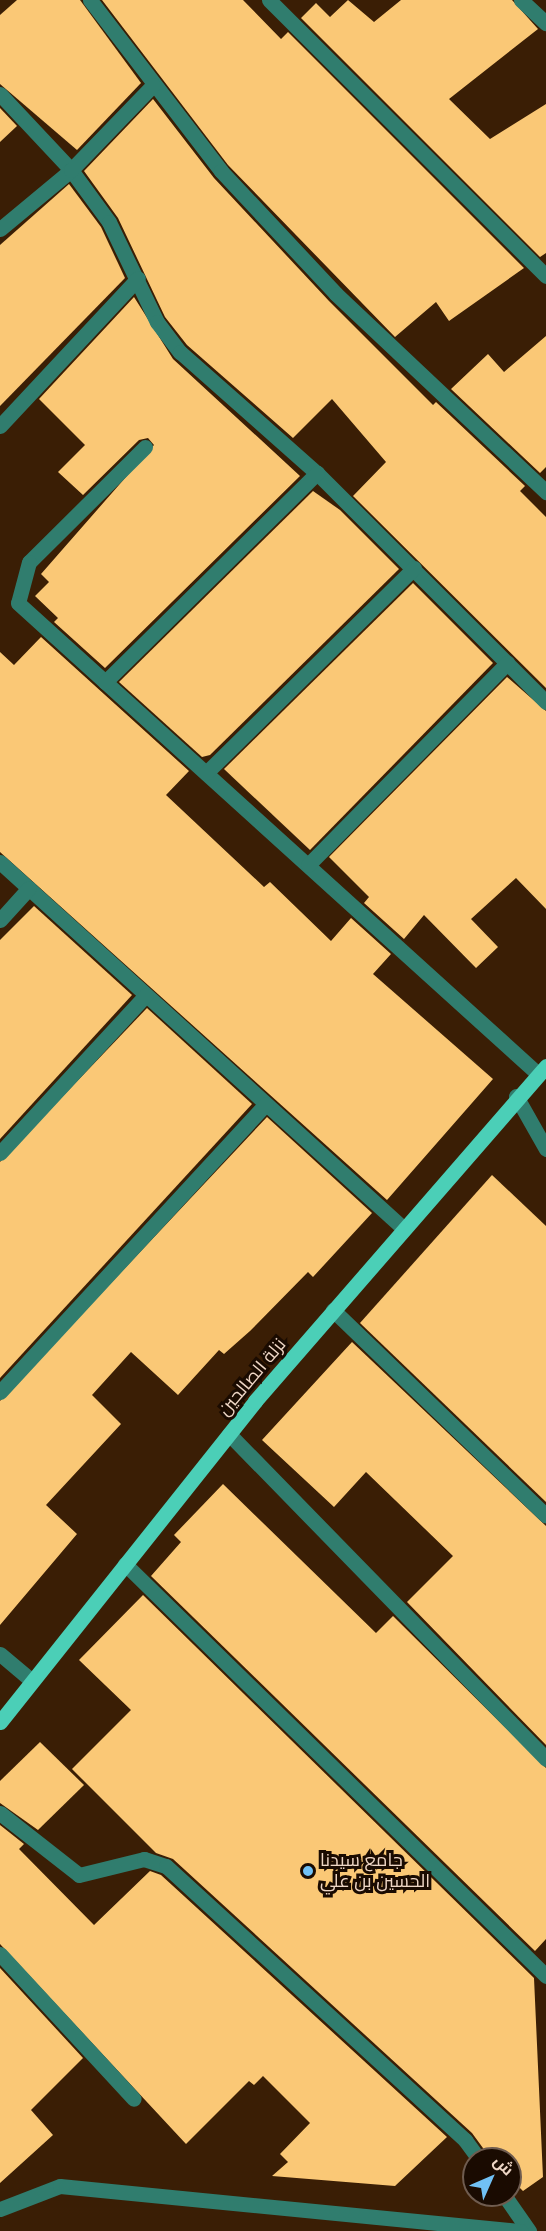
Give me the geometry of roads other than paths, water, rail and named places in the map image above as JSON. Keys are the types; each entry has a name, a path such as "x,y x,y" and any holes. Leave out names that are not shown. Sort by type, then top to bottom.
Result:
{"main road":[{"name":"نزلة الصالحين","path":"0,1722 31,1680 229,1434 516,1096 542,1070"}],"street":[{"path":"90,0 220,171 336,294 546,492"},
{"path":"269,0 546,276"},
{"path":"521,0 546,23"},
{"path":"0,229 71,170 153,85"},
{"path":"0,94 71,170 109,222 138,278 157,322 180,352 317,473 546,702"},
{"path":"0,426 138,278"},
{"path":"145,447 29,562 18,603 308,865 542,1070"},
{"path":"105,682 317,473"},
{"path":"206,773 414,568"},
{"path":"308,865 507,663"},
{"path":"0,862 403,1228"},
{"path":"0,920 29,888"},
{"path":"0,1154 146,995"},
{"path":"516,1096 546,1149"},
{"path":"0,1392 266,1104"},
{"path":"333,1310 546,1516"},
{"path":"229,1434 546,1759"},
{"path":"125,1564 546,1976"},
{"path":"0,1654 31,1680"},
{"path":"0,1813 79,1875 144,1859 166,1866 465,2140 470,2147"},
{"path":"0,1954 134,2099"},
{"path":"0,2209 60,2186 521,2231"},
{"path":"512,2207 529,2231"}],"place":[{"name":"جامع سيدنا الحسين بن علي","path":"308,1871"}]}
